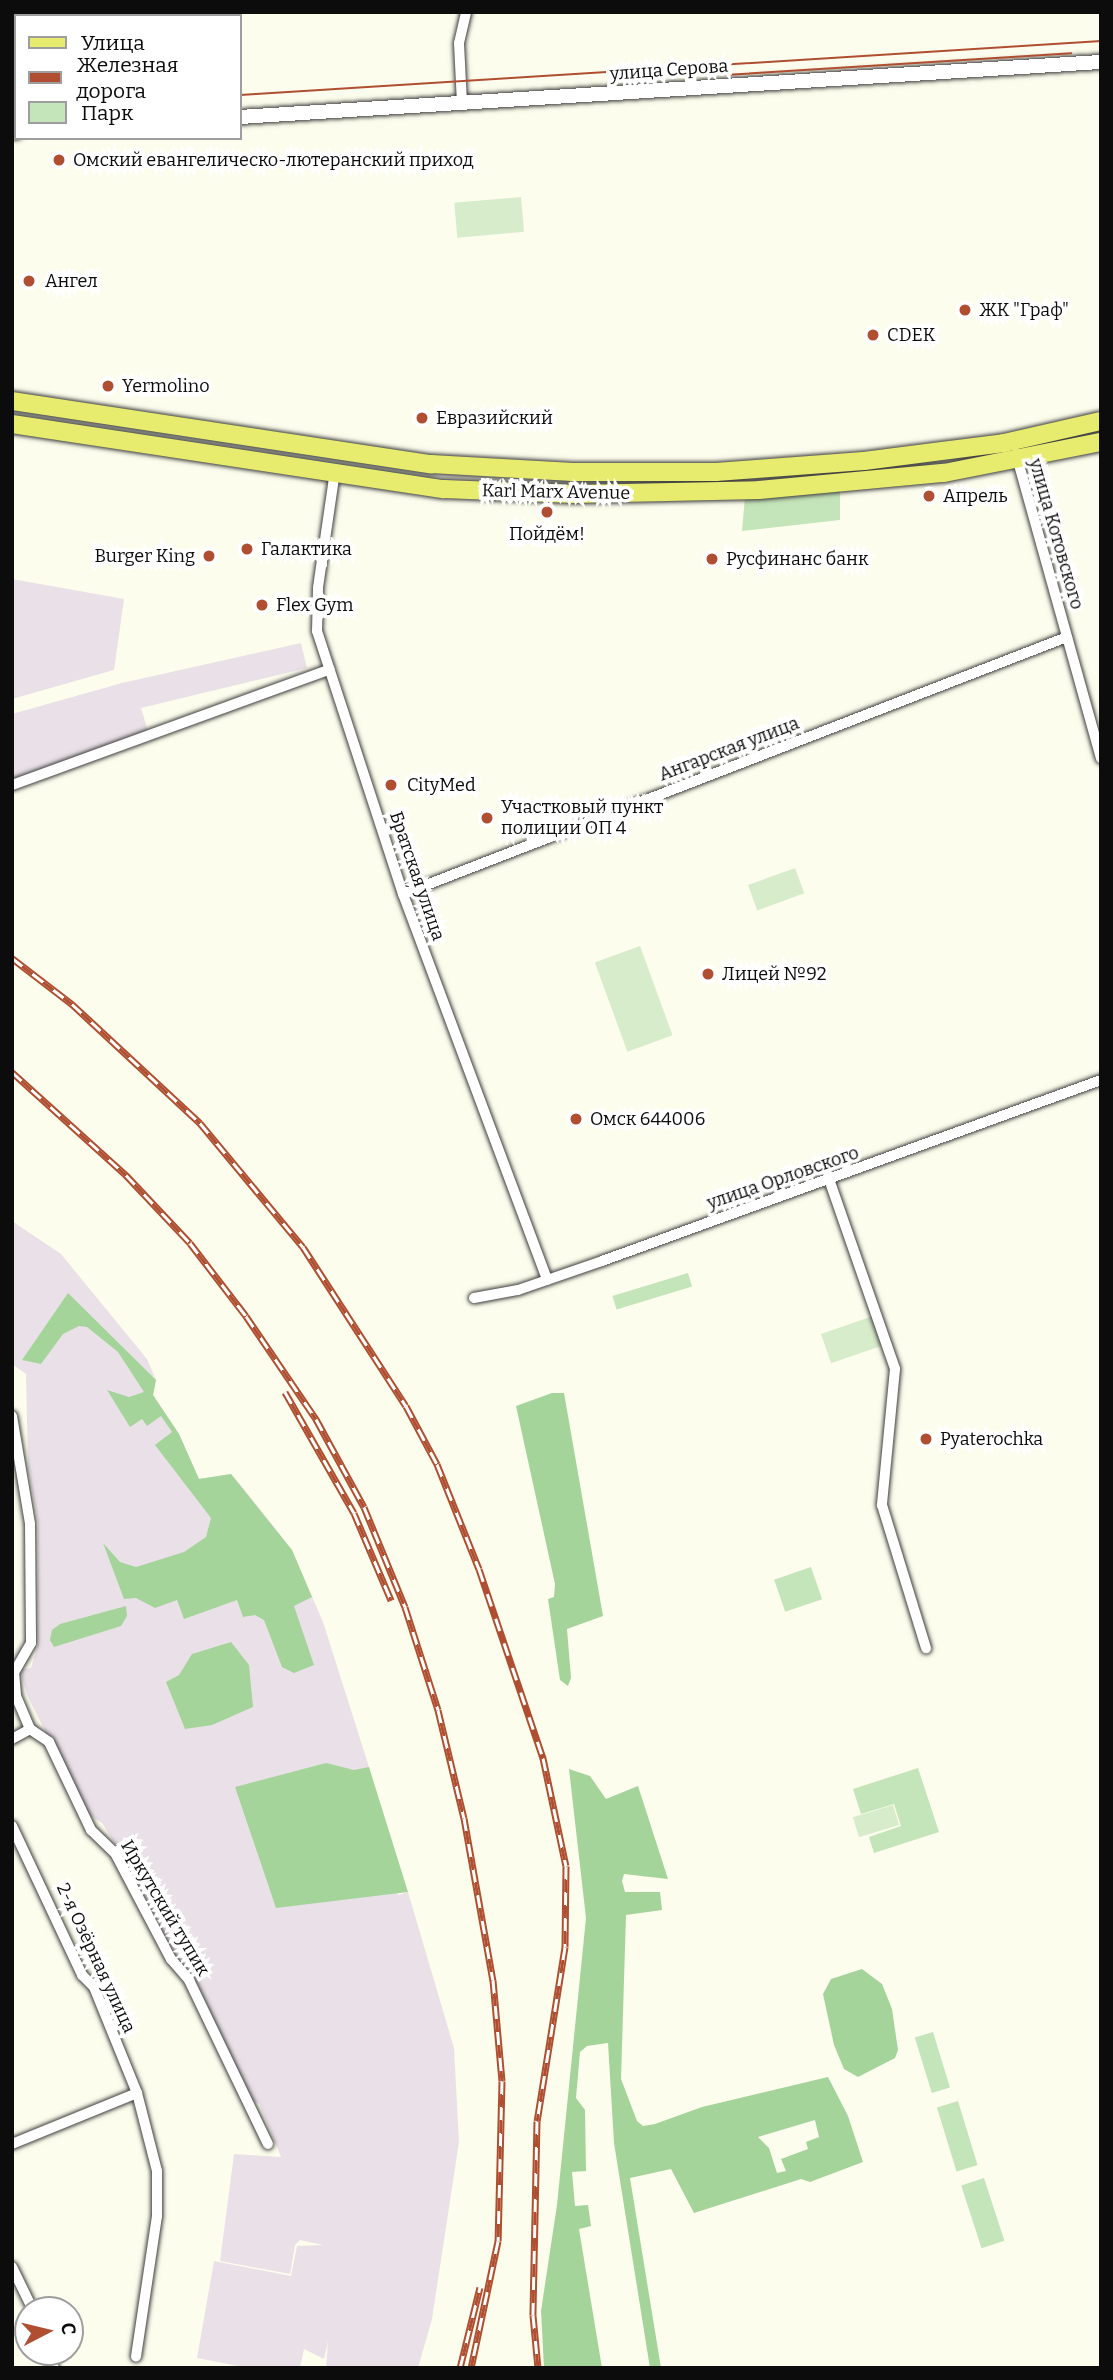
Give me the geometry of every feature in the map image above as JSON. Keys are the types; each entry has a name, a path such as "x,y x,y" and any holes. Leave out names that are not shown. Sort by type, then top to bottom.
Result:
{"main road":[{"name":"Karl Marx Avenue","path":"12,401 431,464 502,470 757,470 1013,441 1101,421"},
{"name":"Karl Marx Avenue","path":"12,424 455,489 705,493 944,473 1018,462 1101,442"}],"street":[{"path":"462,103 459,43 466,12"},
{"name":"улица Серова","path":"242,117 1101,62"},
{"name":"улица Котовского","path":"1013,441 1101,758"},
{"name":"Братская улица","path":"335,471 316,615 330,669 403,894 547,1280"},
{"name":"Ангарская улица","path":"403,894 1067,637"},
{"path":"12,785 330,669"},
{"name":"улица Орловского","path":"474,1298 547,1280 830,1182 1101,1080"},
{"path":"830,1182 895,1369 882,1505 926,1648"},
{"name":"Иркутский тупик","path":"12,1416 30,1524 31,1630 28,1652 14,1672 16,1696 30,1729 49,1742 91,1830 115,1853 171,1959 189,1980 268,2144"},
{"path":"12,1739 30,1729"},
{"name":"2-я Озёрная улица","path":"12,1826 82,1975 94,1986 137,2093 159,2194 136,2356"},
{"path":"12,2144 137,2093"},
{"path":"12,2267 26,2296"}],"shaded area":[{"path":"12,579 124,599 114,670 12,699"},
{"path":"301,643 307,668 141,708 148,731 12,780 12,714 122,683"},
{"path":"12,1221 61,1254 147,1359 156,1380 153,1395 179,1434 199,1479 231,1474 292,1550 323,1622 369,1767 398,1895 408,1892 454,2048 459,2142 432,2319 418,2368 326,2368 328,2341 324,2359 304,2349 300,2368 248,2368 197,2358 214,2261 291,2276 297,2246 323,2245 300,2240 295,2245 290,2274 220,2261 234,2154 281,2157 259,2103 252,2102 119,1850 102,1823 87,1814 27,1695 20,1670 31,1668 38,1644 38,1524 28,1467 26,1374 12,1364"}],"green space":[{"path":"521,197 524,232 457,238 454,203"},
{"path":"840,488 840,520 742,531 745,496"},
{"path":"795,868 804,893 757,910 748,885"},
{"path":"640,946 672,1035 627,1052 595,962"},
{"path":"688,1273 692,1286 617,1309 612,1296"},
{"path":"68,1293 156,1380 153,1395 179,1434 199,1479 231,1474 292,1550 312,1597 294,1606 314,1665 294,1673 282,1667 264,1620 255,1615 243,1617 237,1600 184,1619 177,1600 155,1608 136,1598 124,1599 103,1543 120,1562 136,1567 184,1552 206,1537 211,1518 155,1445 172,1432 161,1416 147,1426 142,1419 130,1427 107,1390 129,1397 144,1392 118,1352 87,1327 79,1326 63,1334 41,1364 22,1360"},
{"path":"873,1316 883,1345 831,1363 821,1334"},
{"path":"552,1393 564,1393 603,1616 567,1629 571,1678 568,1686 560,1680 548,1599 554,1597 555,1584 516,1406"},
{"path":"811,1567 822,1599 785,1612 774,1580"},
{"path":"126,1606 127,1616 121,1626 54,1647 50,1640 52,1630 60,1624"},
{"path":"231,1642 249,1665 253,1707 212,1725 185,1729 166,1682 179,1675 192,1654"},
{"path":"326,1763 354,1770 369,1767 408,1892 276,1908 235,1787"},
{"path":"918,1768 939,1832 874,1853 869,1837 901,1826 894,1804 861,1814 853,1789"},
{"path":"569,1769 590,1776 606,1799 638,1786 668,1879 624,1874 622,1881 625,1892 660,1892 662,1910 626,1915 621,2079 637,2121 643,2126 655,2124 702,2107 828,2077 848,2116 863,2162 810,2182 801,2179 694,2213 671,2169 630,2178 661,2368 650,2368 614,2143 608,2043 587,2046 580,2052 576,2098 585,2110 586,2171 572,2172 575,2206 588,2205 591,2226 579,2229 602,2368 544,2368 541,2311 557,2205 586,1918","holes":["815,2120 819,2137 806,2142 808,2149 781,2159 786,2171 777,2173 769,2148 758,2137"]},
{"path":"893,1805 899,1825 859,1837 853,1817"},
{"path":"862,1969 882,1984 892,2009 898,2050 895,2058 858,2077 844,2069 834,2045 823,1994 831,1979"},
{"path":"933,2032 950,2087 932,2093 915,2038"},
{"path":"958,2101 978,2165 957,2172 937,2107"},
{"path":"984,2178 1004,2241 982,2248 961,2185"}],"tram line":[{"path":"242,95 1101,41"},
{"path":"725,75 1071,53"}],"railway":[{"path":"12,958 72,1004 200,1123 303,1247 406,1406 437,1464 479,1569 543,1758 566,1866 565,1947 537,2121 533,2315 538,2368"},
{"path":"12,1072 126,1175 190,1243 246,1316 316,1419 364,1507 405,1607 438,1710 464,1818 493,1980 502,2081 498,2241 471,2368"},
{"path":"285,1392 354,1513 391,1600"},
{"path":"460,2368 480,2287"}],"place":[{"name":"Омский евангелическо-лютеранский приход","path":"59,160"},
{"name":"Ангел","path":"29,281"},
{"name":"ЖК \"Граф\"","path":"965,310"},
{"name":"CDEK","path":"873,335"},
{"name":"Yermolino","path":"108,386"},
{"name":"Евразийский","path":"422,418"},
{"name":"Апрель","path":"929,496"},
{"name":"Пойдём!","path":"547,512"},
{"name":"Галактика","path":"247,549"},
{"name":"Burger King","path":"209,556"},
{"name":"Русфинанс банк","path":"712,559"},
{"name":"Flex Gym","path":"262,605"},
{"name":"CityMed","path":"391,785"},
{"name":"Участковый пункт полиции ОП 4","path":"487,818"},
{"name":"Лицей №92","path":"708,974"},
{"name":"Омск 644006","path":"576,1119"},
{"name":"Pyaterochka","path":"926,1439"}]}
